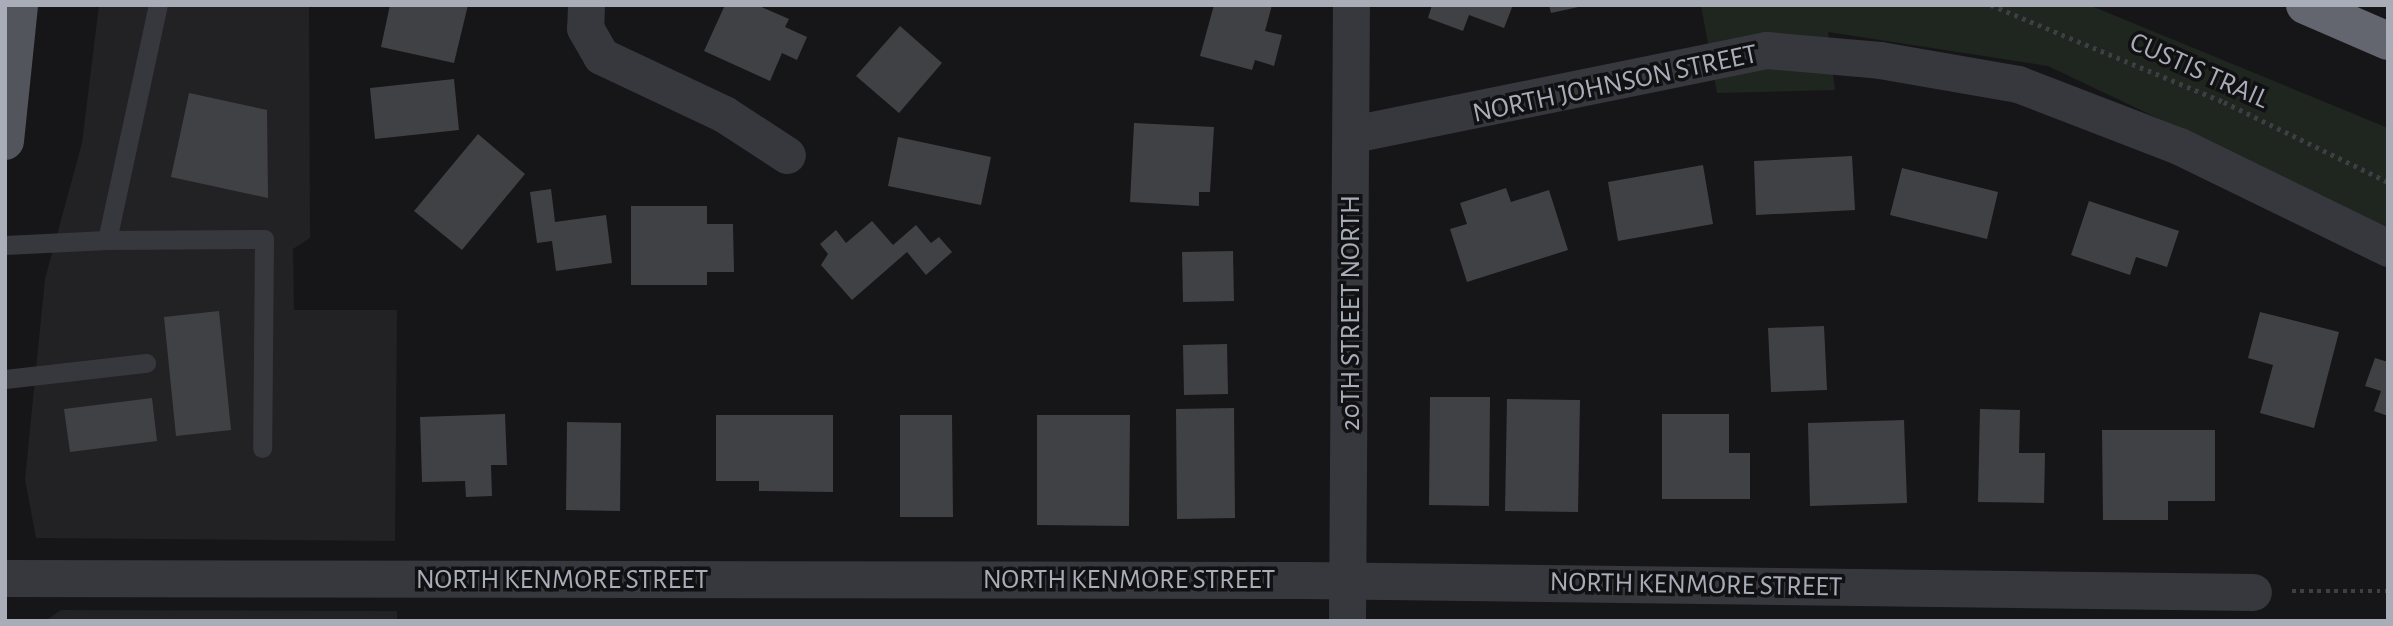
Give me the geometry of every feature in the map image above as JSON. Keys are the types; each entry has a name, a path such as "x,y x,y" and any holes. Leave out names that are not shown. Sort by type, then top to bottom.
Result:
{"highway":[{"path":"2305,5 2388,41"}],"main road":[{"path":"5,141 19,5"}],"street":[{"path":"586,5 585,28 601,57 724,114 787,155"},
{"name":"20TH STREET NORTH","path":"1347,621 1353,134 1351,5"},
{"name":"NORTH JOHNSON STREET","path":"1353,134 1766,50 1880,60 2018,84 2179,146 2388,248"},
{"name":"NORTH KENMORE STREET","path":"5,578 1349,581 2253,592"}],"lane":[{"path":"107,240 158,5"},
{"path":"5,245 107,240 264,239 262,448"},
{"path":"5,379 146,363"}],"path":[{"name":"CUSTIS TRAIL","path":"1991,5 2224,102 2388,182"},
{"path":"2253,592 2388,591"}],"shaded area":[{"path":"99,5 309,5 310,238 293,249 294,310 397,310 395,541 36,538 25,479 45,279 82,143"},
{"path":"1701,5 2089,5 2388,128 2388,228 2048,66 1828,32 1835,90 1717,93"},
{"path":"61,610 397,611 397,621 45,621"}],"building":[{"path":"390,5 468,5 454,63 381,47"},
{"path":"725,5 757,5 789,19 785,27 807,37 797,60 782,53 770,81 704,51"},
{"path":"1214,5 1272,5 1265,31 1282,35 1274,66 1255,60 1252,70 1200,56"},
{"path":"1432,5 1513,5 1504,28 1469,15 1463,31 1428,18"},
{"path":"1549,5 1583,5 1583,6 1551,13"},
{"path":"900,26 942,63 899,113 856,76"},
{"path":"454,79 459,130 375,139 370,88"},
{"path":"189,93 267,110 268,198 171,177"},
{"path":"1134,123 1214,127 1210,192 1199,192 1199,206 1130,202"},
{"path":"478,134 525,174 462,250 414,211"},
{"path":"898,137 991,157 981,205 888,186"},
{"path":"1852,156 1855,210 1756,215 1754,161"},
{"path":"1703,165 1713,224 1618,241 1608,182"},
{"path":"1902,168 1998,192 1987,239 1890,215"},
{"path":"1506,188 1511,202 1549,190 1568,250 1467,282 1450,229 1467,224 1460,203"},
{"path":"551,189 555,222 606,215 612,263 556,271 552,241 537,243 530,192"},
{"path":"2089,201 2179,231 2167,267 2136,257 2130,275 2071,255"},
{"path":"631,206 707,206 707,224 733,224 734,272 707,272 707,285 631,285"},
{"path":"872,221 893,245 916,225 931,243 939,237 952,252 926,275 907,252 852,300 821,265 828,254 820,244 836,230 846,243"},
{"path":"1233,251 1234,301 1183,302 1182,252"},
{"path":"219,311 231,430 176,436 164,317"},
{"path":"2260,312 2339,332 2314,428 2260,413 2273,365 2248,358"},
{"path":"1824,326 1827,390 1771,392 1768,328"},
{"path":"1227,344 1228,394 1184,395 1183,345"},
{"path":"2375,358 2388,362 2388,416 2374,411 2381,391 2365,386"},
{"path":"1430,397 1490,397 1489,506 1429,505"},
{"path":"152,398 157,441 70,452 64,409"},
{"path":"1507,399 1580,400 1578,512 1505,511"},
{"path":"1234,408 1235,518 1177,519 1176,409"},
{"path":"1980,409 2020,410 2019,453 2045,453 2044,503 1978,502"},
{"path":"505,414 507,465 491,465 492,496 466,497 465,481 422,482 420,417"},
{"path":"1662,414 1729,414 1729,453 1750,453 1750,499 1662,499"},
{"path":"716,415 833,415 833,492 759,491 759,481 716,481"},
{"path":"900,415 952,415 953,517 900,517"},
{"path":"1037,415 1130,415 1129,526 1037,525"},
{"path":"1904,420 1907,503 1810,506 1808,423"},
{"path":"567,422 621,423 620,511 566,510"},
{"path":"2102,430 2215,430 2215,501 2168,501 2168,520 2103,520"}]}
